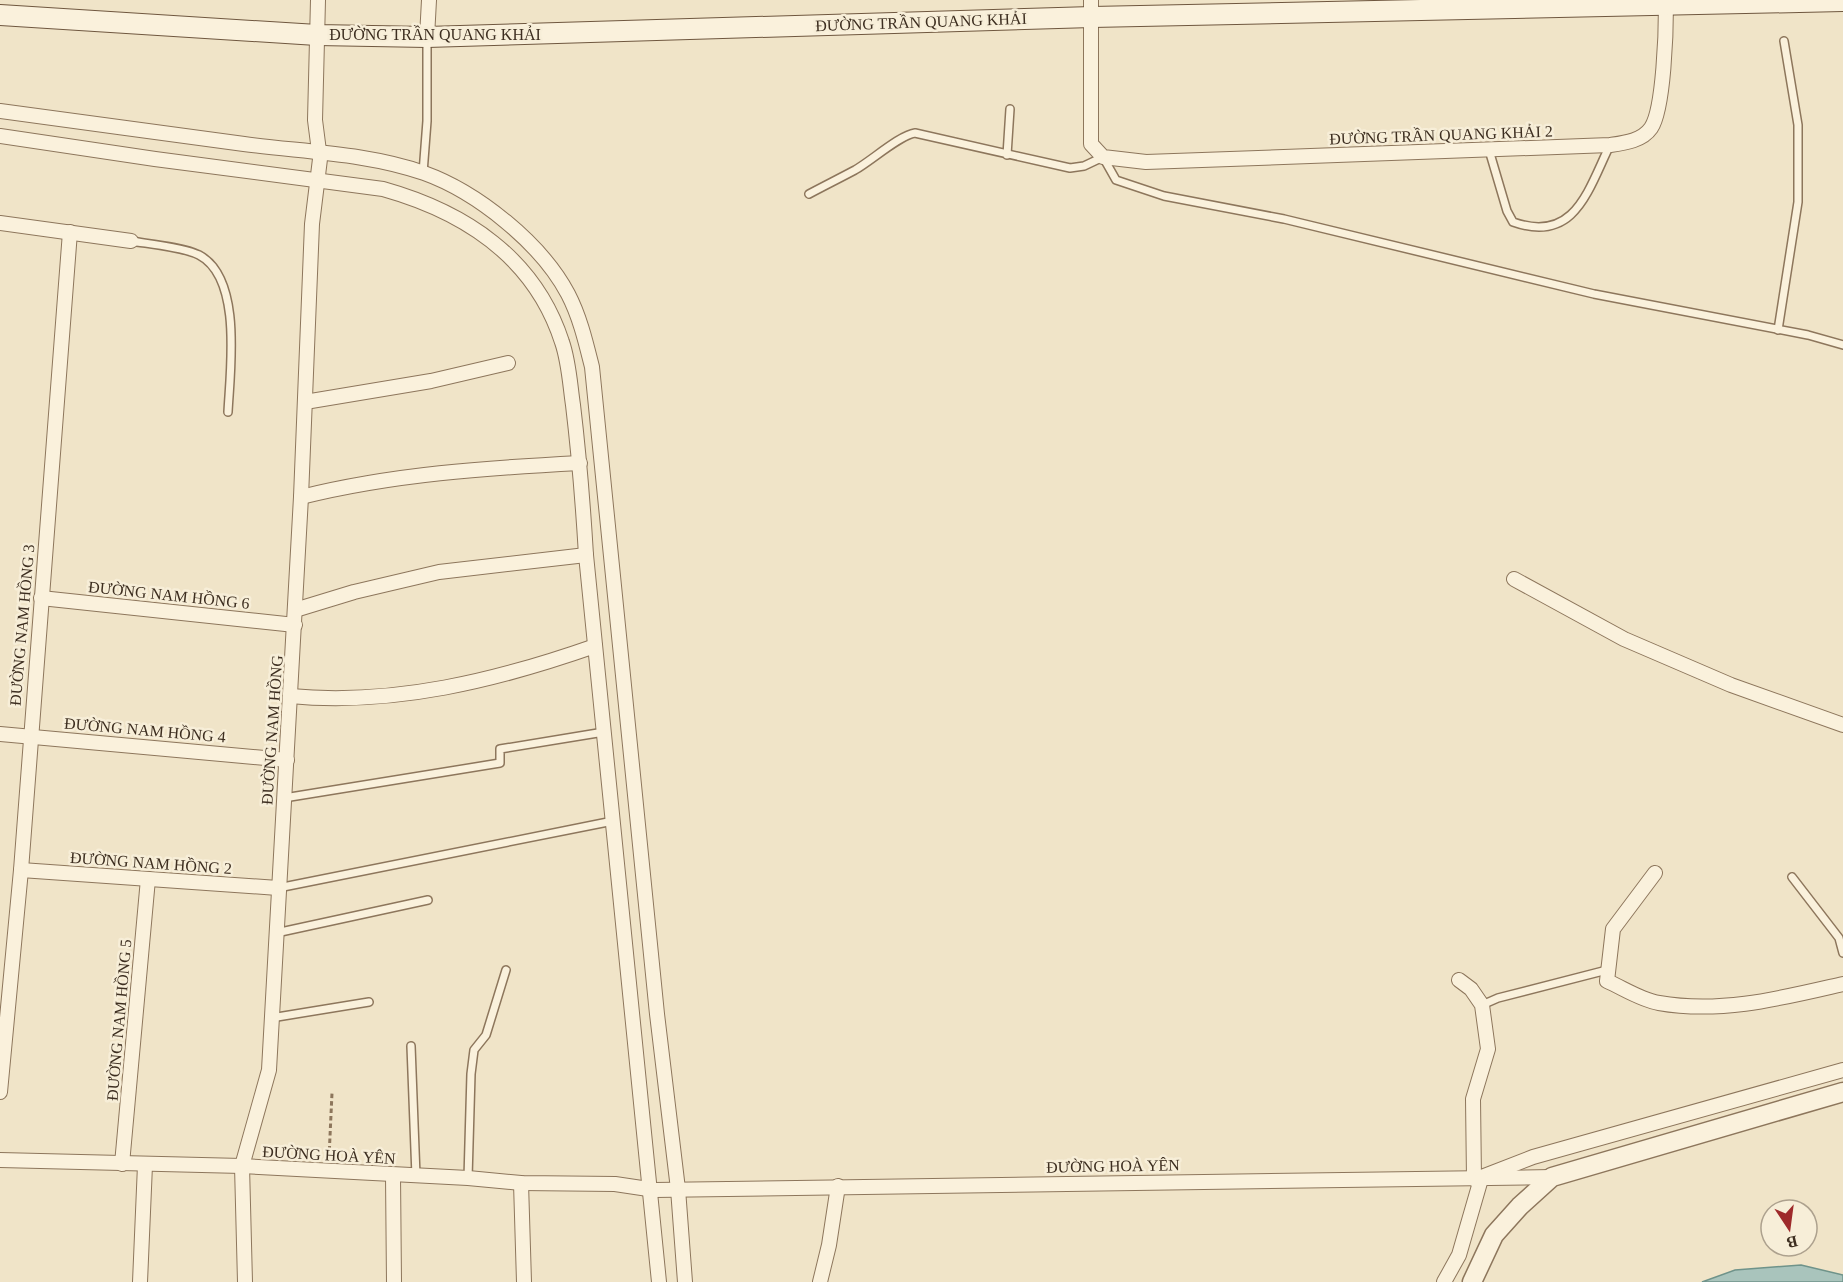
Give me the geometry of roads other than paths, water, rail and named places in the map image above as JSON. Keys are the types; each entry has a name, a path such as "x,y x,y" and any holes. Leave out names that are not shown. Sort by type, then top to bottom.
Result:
{"main road":[{"name":"ĐƯỜNG TRẦN QUANG KHẢI","path":"0,15 317,34 427,37 1091,8 1843,1"}],"street":[{"path":"318,0 315,120 319,156"},
{"path":"427,37 429,0"},
{"name":"ĐƯỜNG TRẦN QUANG KHẢI 2","path":"1103,157 1146,162 1610,145 1639,139 1652,128 1659,102 1666,4"},
{"path":"1091,8 1091,144 1103,157"},
{"path":"0,111 396,165 450,184 484,204 521,235 549,267 568,294 585,337 596,405 685,1282"},
{"path":"0,136 318,179 418,197 493,240 526,274 549,312 562,342 580,463 586,555 653,1190 659,1282"},
{"name":"ĐƯỜNG NAM HỒNG","path":"245,1282 242,1166 269,1070 295,625 312,224 319,156"},
{"path":"418,197 423,175"},
{"path":"0,223 131,241"},
{"name":"ĐƯỜNG NAM HỒNG 3","path":"0,1092 21,870 70,232"},
{"path":"305,402 397,388 508,363"},
{"path":"301,497 401,478 479,469 580,463"},
{"path":"295,610 354,592 440,572 586,555"},
{"path":"1514,579 1624,639 1731,685 1843,725"},
{"name":"ĐƯỜNG NAM HỒNG 6","path":"41,598 295,625"},
{"path":"290,696 378,696 425,691 541,665 595,646"},
{"name":"ĐƯỜNG NAM HỒNG 4","path":"0,734 287,760"},
{"name":"ĐƯỜNG NAM HỒNG 2","path":"21,870 278,888"},
{"path":"1654,873 1613,929 1607,981 1656,1002 1707,1008 1774,999 1843,984"},
{"name":"ĐƯỜNG NAM HỒNG 5","path":"122,1164 148,879"},
{"path":"1444,1282 1459,1255 1477,1179 1473,1098 1488,1049 1482,1005 1471,989 1459,980"},
{"path":"1477,1179 1499,1168 1533,1157 1843,1070"},
{"path":"1472,1282 1494,1235 1520,1206 1552,1178 1843,1092"},
{"name":"ĐƯỜNG HOÀ YÊN","path":"0,1160 242,1166 521,1183 615,1184 653,1190 1552,1178"},
{"path":"140,1282 145,1165"},
{"path":"393,1176 394,1282"},
{"path":"521,1183 524,1282"},
{"path":"820,1282 829,1245 838,1186"}],"lane":[{"path":"423,175 427,121 427,37"},
{"path":"1778,330 1798,202 1798,124 1784,41"},
{"path":"1007,155 1010,109"},
{"path":"809,194 856,170 906,134 933,136 1070,168 1084,166 1103,157 1116,180 1164,196 1284,219 1594,294 1843,345"},
{"path":"1489,150 1513,222 1529,228 1548,227 1563,222 1574,214 1610,145"},
{"path":"131,241 198,255 213,266 223,285 232,328 228,412"},
{"path":"284,798 500,764 500,749 604,732"},
{"path":"278,888 613,821"},
{"path":"1792,877 1839,938 1843,953"},
{"path":"276,933 428,900"},
{"path":"468,1178 474,1050 486,1035 506,970"},
{"path":"1482,1005 1498,998 1607,970"},
{"path":"272,1018 369,1002"},
{"path":"411,1046 416,1176"}],"water":[{"path":"1801,1265 1843,1275 1843,1282 1702,1282 1735,1270"}]}
